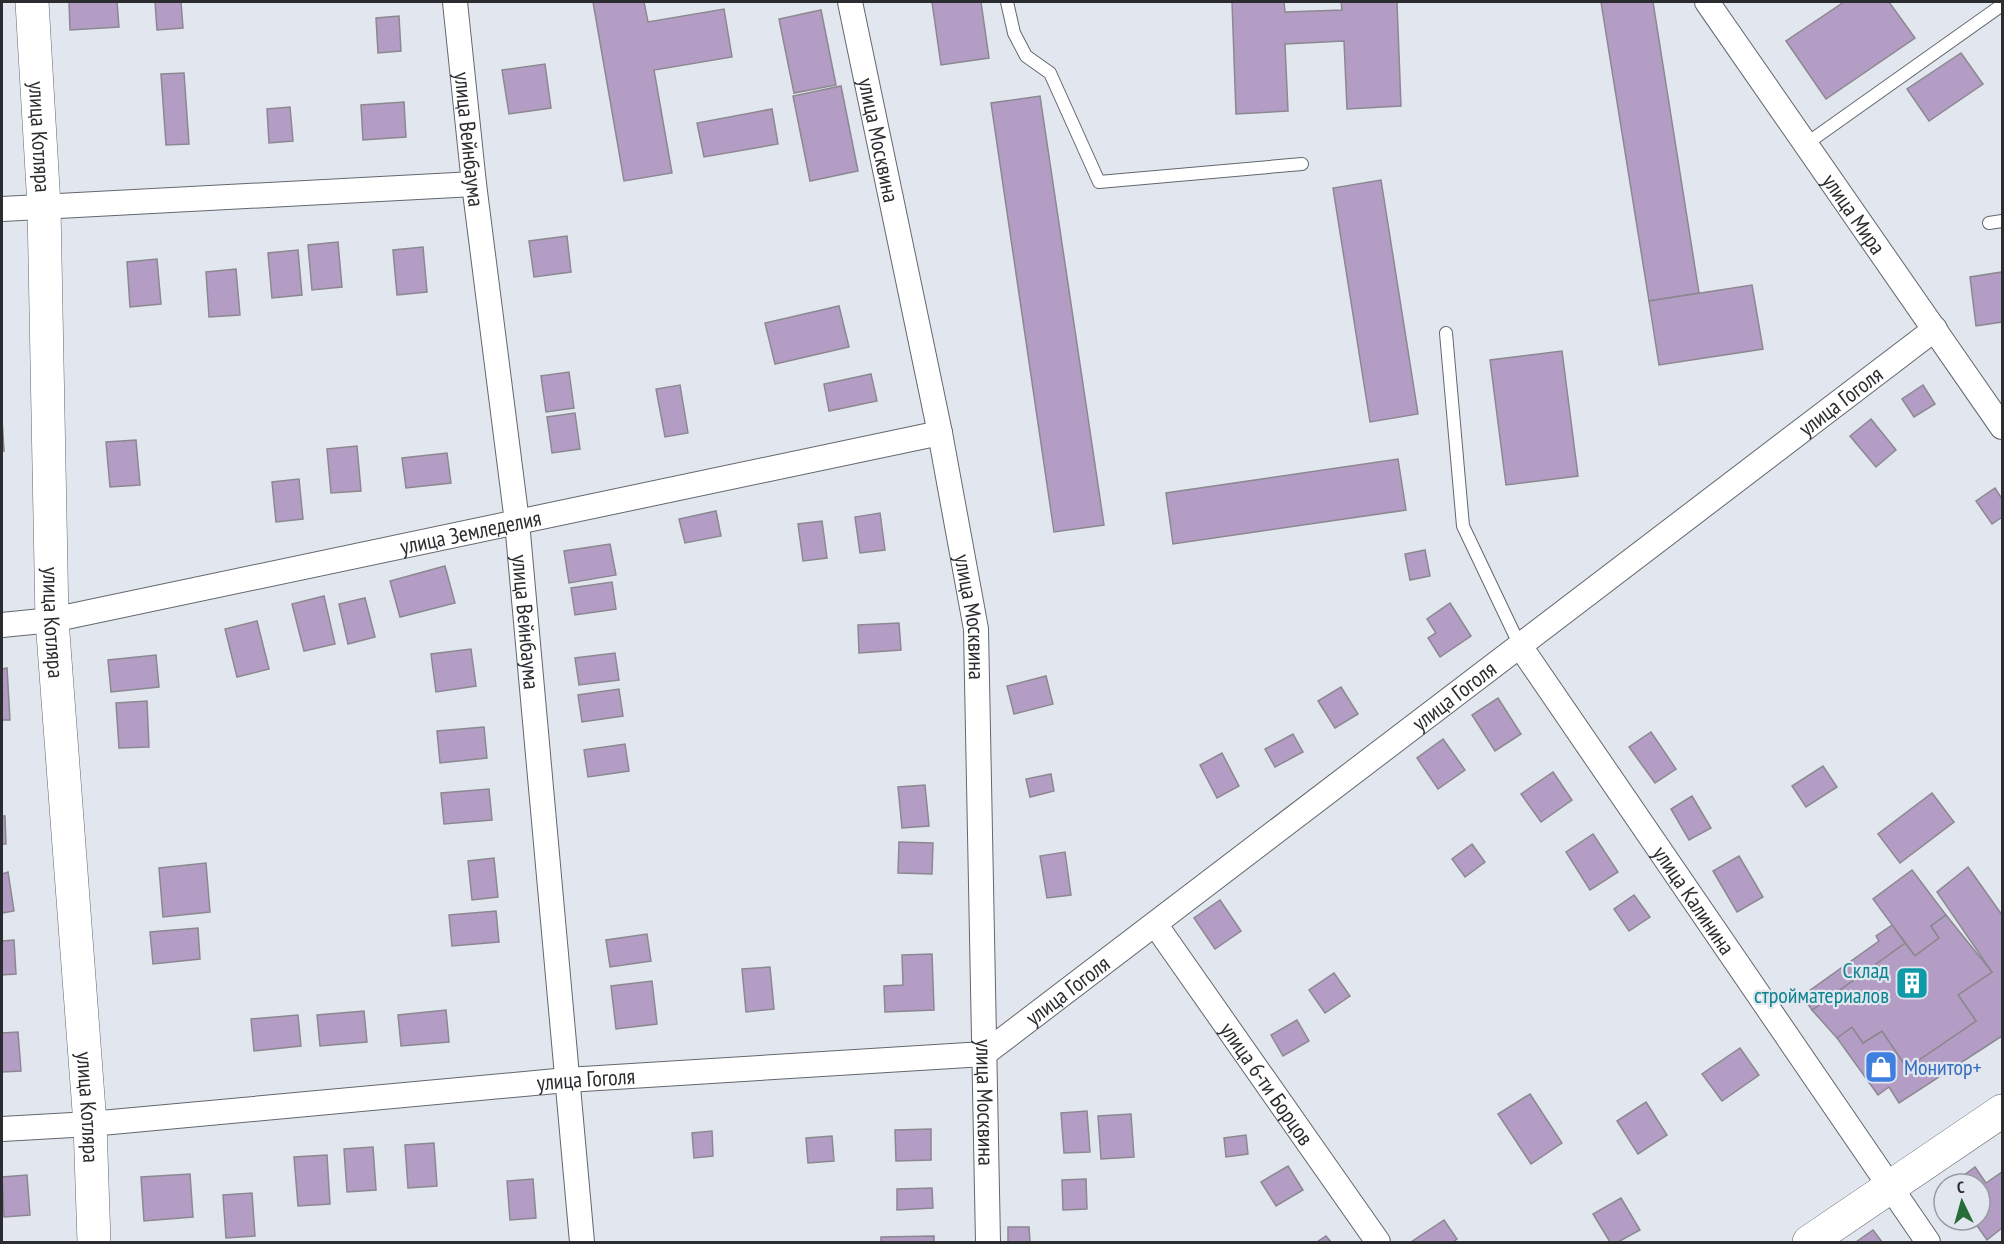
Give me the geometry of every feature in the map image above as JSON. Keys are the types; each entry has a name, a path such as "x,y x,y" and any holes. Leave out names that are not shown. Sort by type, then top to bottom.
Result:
{"street":[{"name":"улица Котляра","path":"32,2 44,206 52,620 90,1124 94,1242"},
{"name":"улица Вейнбаума","path":"455,2 474,184 517,522 582,1242"},
{"name":"улица Москвина","path":"850,2 940,433 976,629 988,1242"},
{"name":"улица Мира","path":"1707,2 2002,427"},
{"path":"2,209 474,184"},
{"name":"улица Гоголя","path":"2,1129 90,1124 567,1080 984,1054 1935,330"},
{"name":"улица Земледелия","path":"2,625 52,620 940,433"},
{"name":"улица Калинина","path":"1520,646 1928,1242"},
{"name":"улица 6-ти Борцов","path":"1155,924 1378,1242"},
{"path":"1809,1242 2002,1111"}],"lane":[{"path":"1007,2 1014,33 1026,56 1050,74 1099,182 1302,164"},
{"path":"1806,144 2002,5"},
{"path":"1989,223 2002,222"},
{"path":"1446,333 1463,525 1520,646"}],"building":[{"path":"69,2 117,2 119,27 70,30"},
{"path":"155,2 181,2 183,28 157,30"},
{"path":"593,2 644,2 648,22 724,9 732,57 654,70 672,173 624,181"},
{"path":"932,2 981,2 989,58 941,65"},
{"path":"1232,2 1284,2 1285,12 1342,10 1341,2 1397,2 1401,106 1347,109 1344,41 1285,44 1288,111 1236,114"},
{"path":"1601,2 1653,2 1699,293 1649,301"},
{"path":"1844,2 1889,2 1915,38 1826,99 1786,41"},
{"path":"821,10 836,85 794,93 779,19"},
{"path":"399,16 401,51 378,53 376,18"},
{"path":"1961,53 1983,84 1929,121 1907,89"},
{"path":"545,64 551,108 509,114 502,70"},
{"path":"184,73 189,144 166,145 161,74"},
{"path":"841,86 858,171 810,181 793,96"},
{"path":"1040,96 1104,525 1054,532 991,103"},
{"path":"404,102 406,137 363,140 361,105"},
{"path":"290,107 293,141 269,143 267,109"},
{"path":"772,109 778,144 704,157 697,123"},
{"path":"1381,180 1418,414 1370,422 1333,188"},
{"path":"567,236 571,272 534,277 529,241"},
{"path":"338,242 342,287 312,290 308,245"},
{"path":"423,247 427,292 397,295 393,250"},
{"path":"298,250 302,295 272,298 268,253"},
{"path":"157,259 161,304 130,307 127,262"},
{"path":"236,269 240,315 209,317 206,272"},
{"path":"2002,272 2002,322 1976,326 1970,277"},
{"path":"1752,285 1763,349 1659,365 1649,301"},
{"path":"839,306 849,347 775,364 765,323"},
{"path":"1562,351 1578,476 1506,485 1490,360"},
{"path":"569,372 574,408 546,412 541,376"},
{"path":"871,374 877,401 829,411 824,384"},
{"path":"680,385 688,433 665,437 656,389"},
{"path":"1923,385 1935,404 1914,417 1902,399"},
{"path":"575,413 580,449 552,453 547,417"},
{"path":"2,419 4,451 2,451"},
{"path":"1871,419 1896,450 1876,467 1850,436"},
{"path":"136,440 140,485 110,487 106,442"},
{"path":"357,446 361,491 331,493 327,449"},
{"path":"447,453 451,483 406,488 402,458"},
{"path":"1398,459 1406,510 1173,544 1166,493"},
{"path":"299,479 303,519 276,522 272,482"},
{"path":"1995,488 2002,499 2002,517 1992,524 1976,501"},
{"path":"716,511 721,536 685,543 679,519"},
{"path":"880,513 885,550 860,553 855,517"},
{"path":"822,521 827,558 803,561 798,524"},
{"path":"610,544 616,575 569,583 564,551"},
{"path":"1425,550 1430,576 1410,580 1405,554"},
{"path":"445,566 455,603 400,617 390,581"},
{"path":"612,582 616,609 575,615 571,588"},
{"path":"324,596 335,644 304,651 292,604"},
{"path":"365,598 375,637 348,644 339,604"},
{"path":"1450,603 1471,636 1440,657 1428,638 1436,633 1427,619"},
{"path":"257,621 269,669 237,677 225,629"},
{"path":"899,623 901,650 859,653 858,625"},
{"path":"471,649 476,686 436,692 431,654"},
{"path":"615,653 619,680 579,685 575,658"},
{"path":"156,655 159,687 111,692 108,660"},
{"path":"7,668 10,720 2,720 2,669"},
{"path":"1046,676 1053,704 1014,714 1007,686"},
{"path":"1341,687 1358,714 1335,728 1318,701"},
{"path":"619,689 623,716 582,722 578,695"},
{"path":"1498,698 1521,734 1495,751 1472,715"},
{"path":"147,701 149,747 119,748 116,703"},
{"path":"484,727 487,758 440,763 437,731"},
{"path":"1651,732 1676,769 1655,783 1629,747"},
{"path":"1293,734 1303,752 1275,767 1265,749"},
{"path":"1443,739 1465,770 1438,789 1417,758"},
{"path":"625,744 629,771 588,777 584,750"},
{"path":"1222,753 1239,786 1217,798 1200,765"},
{"path":"1823,766 1837,787 1806,807 1792,786"},
{"path":"1553,772 1572,800 1541,822 1521,794"},
{"path":"1051,774 1054,791 1030,797 1026,779"},
{"path":"925,785 929,826 902,828 898,787"},
{"path":"489,789 492,820 444,824 441,793"},
{"path":"1932,793 1954,822 1900,863 1878,834"},
{"path":"1692,796 1711,828 1689,840 1671,809"},
{"path":"2,816 5,816 6,844 2,844"},
{"path":"1593,834 1618,872 1590,890 1566,852"},
{"path":"899,842 933,843 932,874 898,873"},
{"path":"1472,844 1485,862 1465,877 1452,859"},
{"path":"1065,852 1071,895 1047,898 1040,856"},
{"path":"1739,856 1763,897 1737,912 1713,871"},
{"path":"494,858 498,897 472,900 468,861"},
{"path":"206,863 210,912 163,917 159,868"},
{"path":"1968,867 2002,915 2002,1036 1899,1103 1889,1087 1878,1095 1837,1038 1852,1027 1863,1043 1882,1031 1907,1068 1976,1021 1958,995 1992,972 1937,892"},
{"path":"1912,870 1946,915 1931,926 1939,938 1915,956 1873,899"},
{"path":"8,872 14,911 2,913 2,874"},
{"path":"1634,895 1650,917 1629,931 1614,909"},
{"path":"1220,900 1241,931 1215,949 1194,918"},
{"path":"496,911 499,942 452,946 449,915"},
{"name":"Склад стройматериалов","path":"1946,915 1992,972 1958,995 1976,1021 1907,1068 1882,1031 1863,1043 1852,1027 1837,1038 1812,1010 1905,943 1915,956 1939,938 1931,926"},
{"path":"1892,925 1905,943 1812,1010 1802,996 1879,941 1876,936"},
{"path":"198,928 200,959 153,964 150,932"},
{"path":"647,934 651,961 610,967 606,940"},
{"path":"14,940 16,974 2,975 2,941"},
{"path":"932,954 934,1010 885,1012 884,986 903,985 902,955"},
{"path":"770,967 774,1009 746,1012 742,969"},
{"path":"1334,973 1350,996 1325,1013 1309,990"},
{"path":"652,981 657,1024 616,1029 611,986"},
{"path":"446,1010 449,1042 401,1046 398,1015"},
{"path":"364,1011 367,1042 320,1046 317,1015"},
{"path":"298,1015 301,1046 254,1051 251,1019"},
{"path":"1297,1020 1309,1041 1283,1056 1271,1035"},
{"path":"18,1032 21,1071 2,1072 2,1033"},
{"path":"1740,1048 1759,1075 1722,1101 1702,1074"},
{"path":"1530,1094 1562,1143 1531,1164 1498,1114"},
{"path":"1646,1102 1667,1135 1638,1154 1617,1121"},
{"path":"1087,1111 1090,1152 1064,1153 1061,1113"},
{"path":"1131,1114 1134,1157 1101,1159 1098,1116"},
{"path":"931,1129 931,1160 896,1161 895,1130"},
{"path":"712,1131 713,1156 694,1158 692,1133"},
{"path":"1246,1135 1248,1154 1226,1157 1224,1138"},
{"path":"832,1136 834,1161 808,1163 806,1138"},
{"path":"434,1143 437,1186 408,1188 405,1145"},
{"path":"373,1147 376,1190 347,1192 344,1149"},
{"path":"327,1155 330,1204 298,1206 294,1157"},
{"path":"1288,1166 1303,1190 1276,1206 1261,1182"},
{"path":"1975,1167 1978,1172 1968,1172"},
{"path":"2002,1172 2002,1228 1987,1240 1981,1232 1992,1232 1992,1179"},
{"path":"190,1174 193,1217 144,1221 141,1177"},
{"path":"27,1175 30,1215 4,1217 2,1177"},
{"path":"533,1179 536,1218 510,1220 507,1181"},
{"path":"1086,1179 1087,1209 1063,1210 1062,1180"},
{"path":"932,1188 933,1208 897,1210 897,1189"},
{"path":"252,1193 255,1236 226,1238 223,1195"},
{"path":"1621,1198 1640,1230 1618,1242 1610,1242 1593,1214"},
{"path":"1444,1220 1457,1239 1453,1242 1411,1242"},
{"path":"1008,1227 1029,1227 1030,1242 1008,1242"},
{"path":"1873,1230 1882,1242 1856,1242"},
{"path":"934,1236 934,1242 881,1242 881,1237"},
{"path":"1326,1236 1331,1242 1317,1242"}],"place":[{"name":"Склад стройматериалов","path":"1912,983"},
{"name":"Монитор+","path":"1881,1067"}]}
